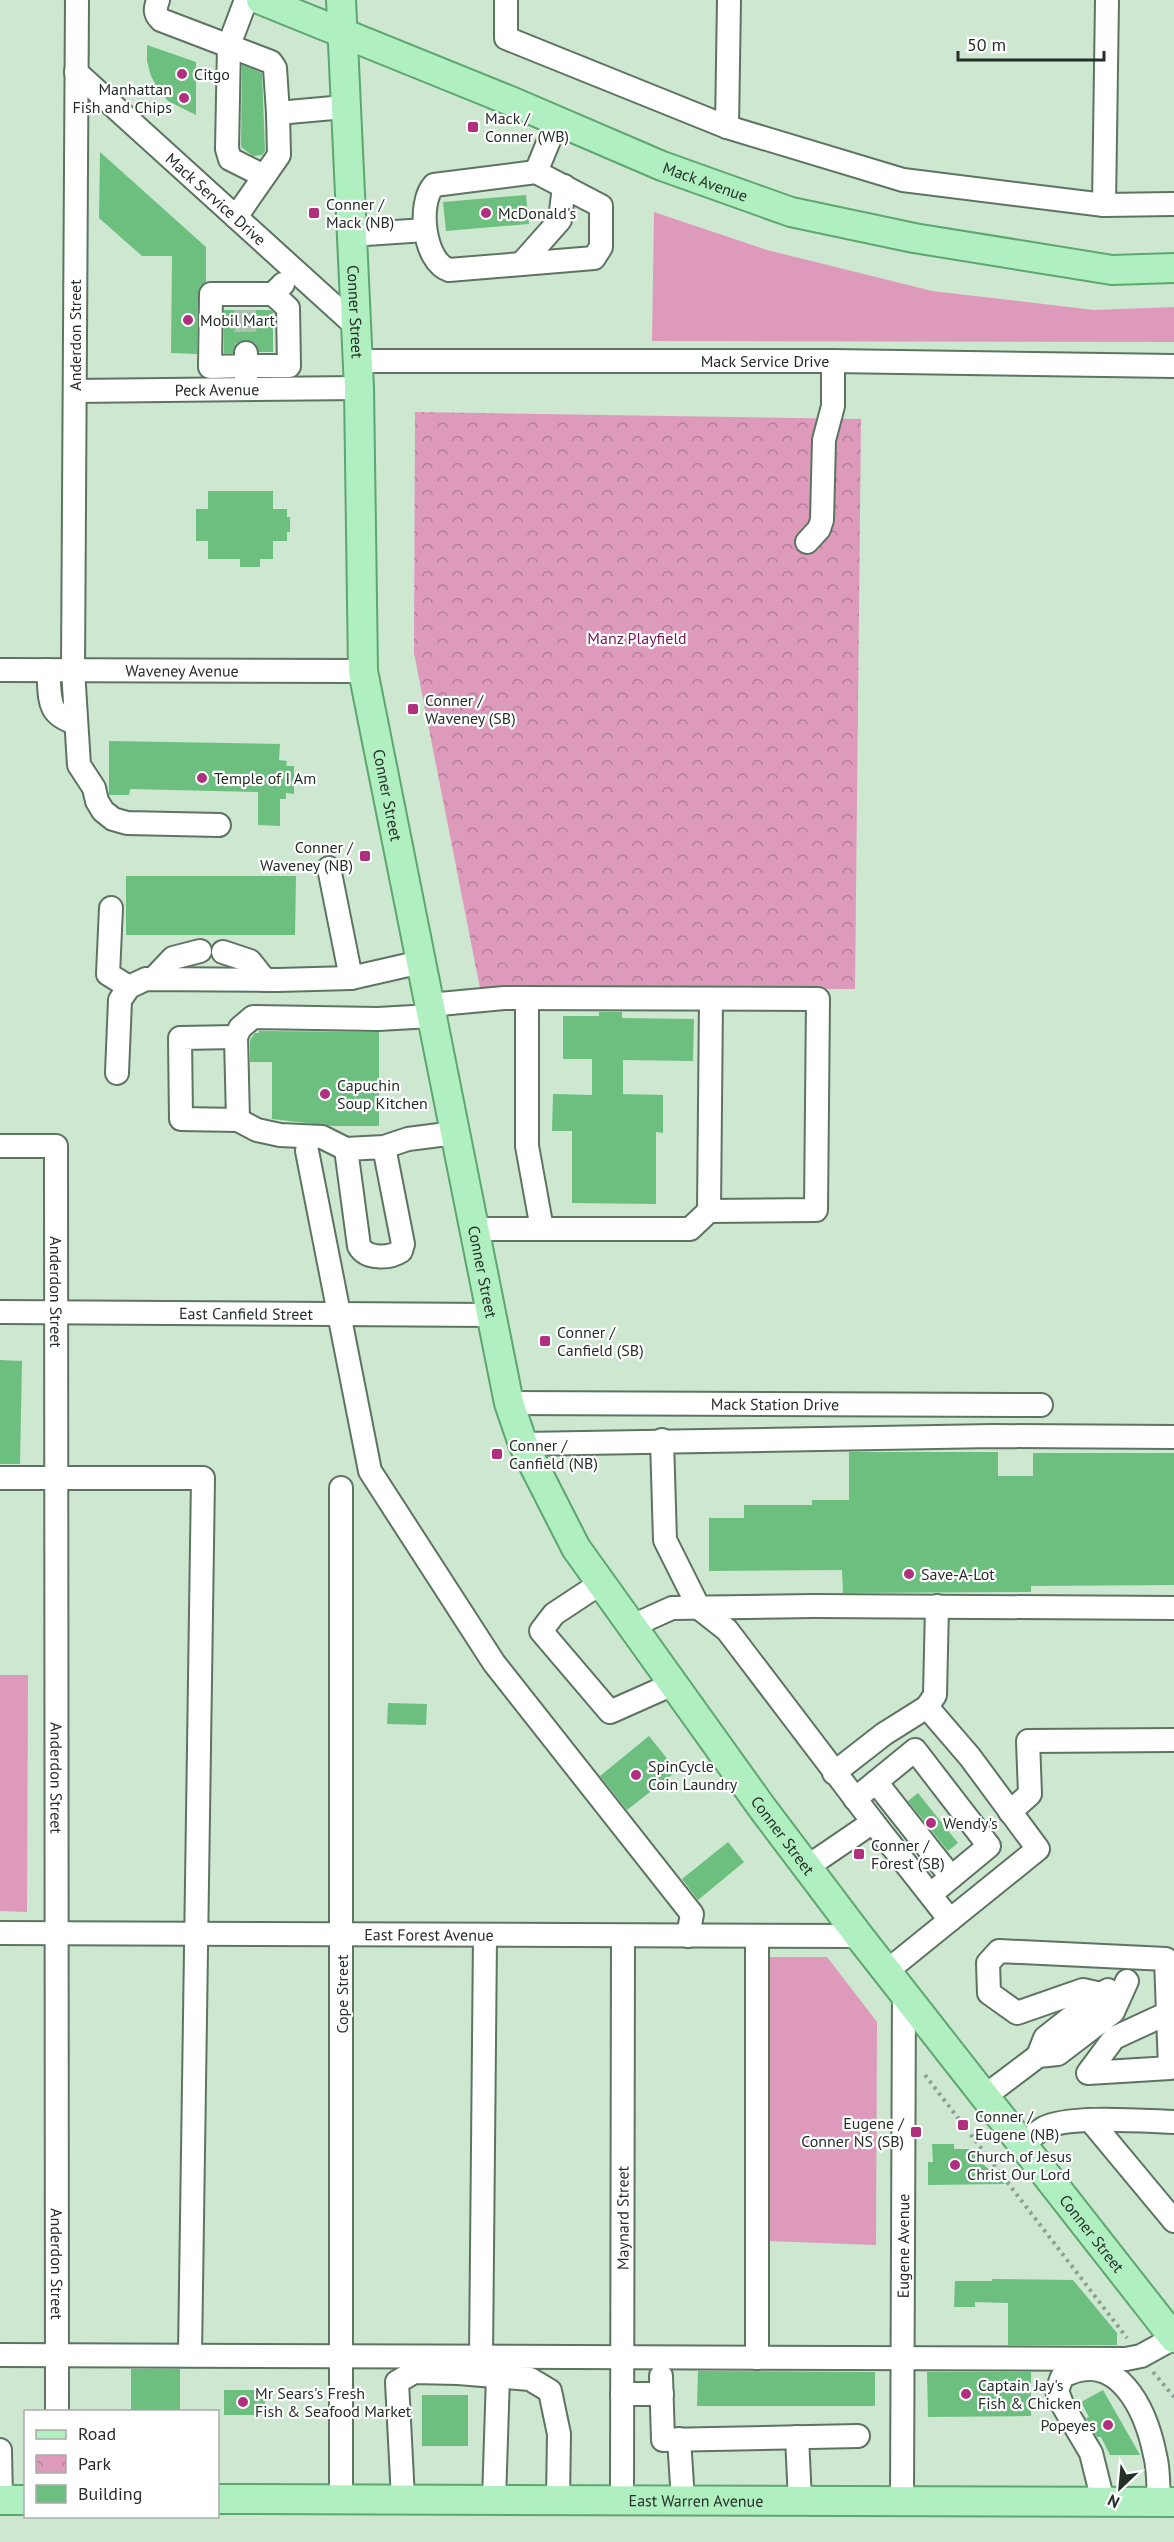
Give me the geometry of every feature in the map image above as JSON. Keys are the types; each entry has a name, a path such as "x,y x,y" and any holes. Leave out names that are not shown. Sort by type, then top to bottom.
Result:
{"main road":[{"name":"Mack Avenue","path":"261,0 662,166 791,212 914,238 1112,270 1174,268"},
{"name":"Conner Street","path":"340,0 358,374 363,671 509,1404 523,1444 576,1548 807,1867 1022,2145 1170,2326"},
{"name":"East Warren Avenue","path":"219,2499 1166,2502"},
{"path":"0,2500 24,2500"}],"street":[{"name":"Anderdon Street","path":"77,0 73,670 79,765 94,788 97,801 103,811 113,819 127,823 219,825"},
{"path":"158,0 155,9 156,15 161,20 271,62 275,68 279,155 236,217"},
{"path":"246,0 229,45 227,149 230,159 264,176"},
{"path":"506,0 506,38 727,127 903,180 1104,205 1174,204"},
{"path":"727,127 729,0"},
{"path":"1104,205 1107,0"},
{"name":"Mack Service Drive","path":"76,72 355,326"},
{"path":"278,113 344,107"},
{"path":"536,172 557,121"},
{"path":"536,172 601,206 601,247 594,258 449,270 440,267 425,230 425,199 434,184 536,172"},
{"path":"521,264 560,220 564,186"},
{"path":"351,235 425,230"},
{"path":"273,294 288,308 289,366 246,359 210,366 211,294 245,302 273,294 296,272"},
{"path":"246,359 246,389"},
{"name":"Mack Service Drive","path":"358,374 833,361 1174,366"},
{"path":"807,542 819,529 822,520 824,440 833,406 833,361"},
{"name":"Peck Avenue","path":"75,391 246,389 358,374"},
{"name":"Waveney Avenue","path":"0,670 363,671"},
{"path":"48,670 51,702 55,713 76,723"},
{"path":"329,868 351,978"},
{"path":"111,908 108,974 129,987"},
{"path":"154,978 173,958 200,951"},
{"path":"223,951 250,961 265,980"},
{"path":"117,1073 120,1000 129,987 146,978 265,980 351,978 421,962"},
{"path":"527,998 527,1146 542,1229"},
{"path":"238,1120 236,1037 240,1028 253,1017 378,1019 527,998 818,999 816,1210 709,1211 690,1229 474,1229"},
{"path":"709,1211 711,999"},
{"path":"236,1037 180,1038 181,1119 238,1120 257,1130 280,1135 322,1137 346,1149 384,1146 408,1138 455,1133"},
{"name":"Anderdon Street","path":"0,1146 56,1146 57,2410"},
{"path":"346,1149 359,1246 363,1253 369,1256 395,1255 401,1251 403,1244 384,1146"},
{"path":"307,1151 341,1314 370,1471 495,1663 692,1914 688,1936"},
{"name":"East Canfield Street","path":"0,1312 491,1315"},
{"name":"Mack Station Drive","path":"509,1404 1041,1405"},
{"path":"523,1444 994,1436 1174,1437"},
{"path":"662,1440 665,1540 699,1608 727,1630 834,1773 950,1920"},
{"path":"0,1478 203,1479 190,2354"},
{"name":"Cope Street","path":"341,1488 341,2499"},
{"path":"601,1583 554,1614 541,1631 610,1712 673,1684"},
{"path":"834,1773 884,1734 927,1707 934,1695 937,1606"},
{"path":"632,1626 672,1608 937,1606 1174,1608"},
{"path":"895,1982 950,1920 1038,1849 970,1757 927,1707"},
{"path":"1010,1812 1030,1794 1028,1741 1174,1740"},
{"path":"855,1799 915,1750 989,1846 931,1894"},
{"path":"876,1782 951,1877"},
{"path":"807,1867 873,1822"},
{"name":"East Forest Avenue","path":"0,1933 859,1936"},
{"path":"482,2357 485,1936"},
{"name":"Maynard Street","path":"622,2500 623,1936"},
{"path":"758,1936 758,2358"},
{"path":"1101,1994 1083,1990 1017,2013 989,1993 987,1963 999,1952 1170,1959"},
{"path":"1038,2056 1045,2038 1101,1994 1170,1959"},
{"path":"1168,2013 1114,2038 1088,2073 1172,2068 1168,2013 1170,1959"},
{"name":"Eugene Avenue","path":"895,1982 904,2037 902,2500"},
{"path":"985,2096 1038,2056 1058,2054 1113,2012 1127,1982"},
{"path":"1022,2145 1043,2128 1052,2124 1090,2120 1174,2122"},
{"path":"1090,2120 1174,2221"},
{"path":"0,2355 1126,2359 1141,2356 1170,2326"},
{"path":"1102,2501 1091,2453 1062,2404 1057,2391 1062,2377 1076,2369 1102,2370 1126,2385 1148,2425 1166,2502"},
{"path":"403,2499 397,2382 414,2372 530,2379 550,2391 559,2434 558,2500"},
{"path":"494,2500 498,2376"},
{"path":"622,2394 662,2385 663,2440 858,2436"},
{"path":"797,2437 800,2500"},
{"path":"679,2439 683,2500"},
{"path":"0,2450 2,2451 0,2500"}],"path":[{"path":"904,2037 931,2086 1174,2397"}],"green space":[{"path":"654,212 767,250 932,291 1094,310 1174,307 1174,342 652,341"},
{"name":"Manz Playfield","path":"415,412 861,419 855,989 480,988 414,653"},
{"path":"0,1675 28,1675 27,1912 0,1911"},
{"path":"767,1957 827,1957 877,2022 876,2245 767,2241"}],"building":[{"path":"147,45 196,62 196,115 168,101 158,89 147,61"},
{"path":"242,65 262,73 265,151 262,155 253,156 241,147"},
{"path":"100,152 206,247 206,282 200,287 198,294 197,354 171,353 172,256 142,256 99,218"},
{"name":"McDonald's","path":"526,195 529,224 446,231 443,202"},
{"path":"224,310 270,310 273,312 273,352 259,352 253,342 245,340 235,346 233,353 224,353"},
{"path":"208,491 273,491 273,509 287,509 287,517 290,517 290,532 287,532 287,541 273,541 273,559 260,559 260,567 240,567 240,559 208,559 208,541 196,541 196,509 208,509"},
{"name":"Temple of I Am","path":"109,741 280,744 279,760 287,761 286,766 294,766 294,794 286,793 286,799 280,799 280,826 258,825 258,792 130,789 129,795 109,795"},
{"path":"126,876 296,876 295,935 126,935"},
{"path":"599,1012 622,1012 622,1018 694,1019 693,1061 623,1060 623,1094 663,1095 663,1133 656,1132 656,1204 572,1203 572,1131 552,1131 553,1094 592,1095 592,1059 563,1059 563,1016 599,1016"},
{"name":"Capuchin Soup Kitchen","path":"259,1031 379,1032 379,1126 331,1126 272,1119 272,1062 250,1062 250,1040"},
{"path":"0,1360 22,1361 20,1464 0,1464"},
{"path":"849,1452 998,1452 998,1476 1033,1476 1033,1453 1174,1453 1174,1585 1031,1586 1031,1592 843,1593 842,1570 709,1571 709,1518 744,1518 744,1505 812,1505 812,1500 849,1500"},
{"path":"388,1703 427,1704 426,1725 387,1724"},
{"name":"SpinCycle Coin Laundry","path":"649,1736 677,1771 627,1810 600,1776"},
{"name":"Wendy's","path":"918,1793 958,1843 948,1851 908,1801"},
{"path":"728,1842 744,1862 698,1900 682,1879"},
{"name":"Church of Jesus Christ Our Lord","path":"932,2144 954,2144 954,2149 972,2149 983,2164 1005,2184 928,2185 928,2162 933,2162"},
{"path":"992,2279 1073,2280 1117,2333 1117,2345 1008,2345 1008,2303 975,2302 975,2307 954,2307 955,2281 992,2281"},
{"path":"131,2369 180,2369 180,2410 131,2410"},
{"path":"698,2371 875,2372 875,2406 697,2406"},
{"path":"927,2372 1031,2372 1031,2416 928,2417"},
{"path":"224,2390 265,2390 265,2415 224,2415"},
{"path":"1103,2390 1140,2455 1110,2455 1101,2437 1097,2437 1086,2418 1089,2417 1081,2402"},
{"path":"422,2395 468,2395 468,2446 422,2446"}],"tunnel":[{"path":"245,310 246,353"}],"place":[{"name":"Citgo","path":"182,74"},
{"name":"Manhattan Fish and Chips","path":"184,98"},
{"name":"Mack / Conner (WB)","path":"473,127"},
{"name":"Conner / Mack (NB)","path":"314,213"},
{"name":"McDonald's","path":"486,213"},
{"name":"Mobil Mart","path":"188,320"},
{"name":"Conner / Waveney (SB)","path":"413,709"},
{"name":"Temple of I Am","path":"202,778"},
{"name":"Conner / Waveney (NB)","path":"365,856"},
{"name":"Capuchin Soup Kitchen","path":"325,1094"},
{"name":"Conner / Canfield (SB)","path":"545,1341"},
{"name":"Conner / Canfield (NB)","path":"497,1454"},
{"name":"Save-A-Lot","path":"909,1574"},
{"name":"SpinCycle Coin Laundry","path":"636,1775"},
{"name":"Wendy's","path":"931,1823"},
{"name":"Conner / Forest (SB)","path":"859,1854"},
{"name":"Conner / Eugene (NB)","path":"963,2125"},
{"name":"Eugene / Conner NS (SB)","path":"916,2132"},
{"name":"Church of Jesus Christ Our Lord","path":"955,2165"},
{"name":"Captain Jay's Fish & Chicken","path":"966,2394"},
{"name":"Mr Sears's Fresh Fish & Seafood Market","path":"243,2402"},
{"name":"Popeyes","path":"1108,2425"}]}
